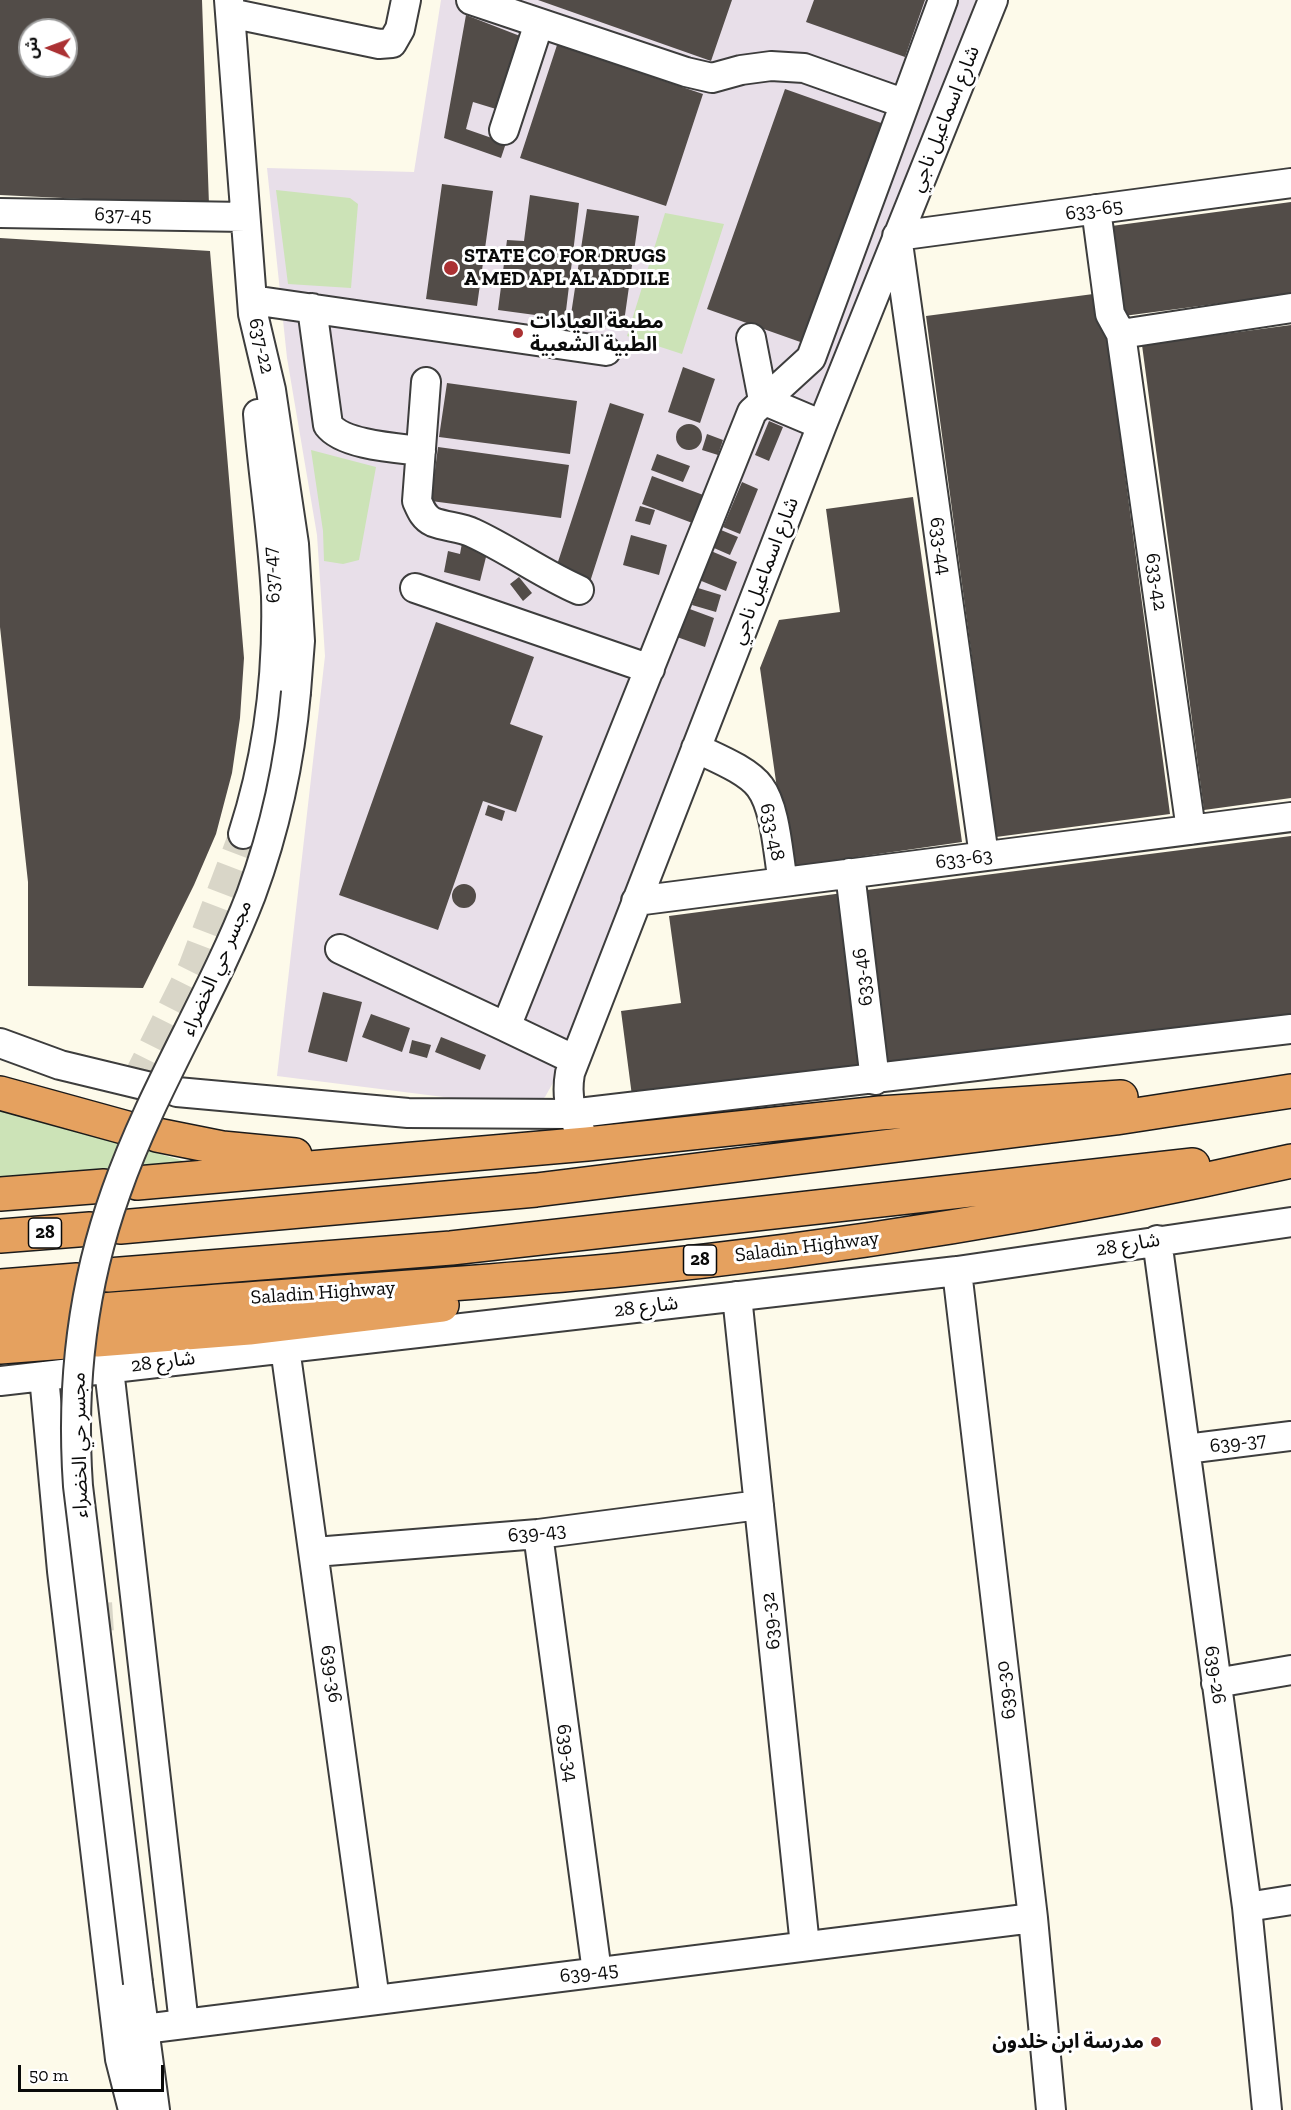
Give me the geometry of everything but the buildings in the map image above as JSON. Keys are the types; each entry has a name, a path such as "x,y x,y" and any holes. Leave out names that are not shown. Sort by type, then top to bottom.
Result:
{"highway":[{"path":"137,1183 587,1144 880,1113 1291,1090"},
{"name":"28","path":"0,1236 536,1190 1116,1118 1291,1090"},
{"path":"0,1093 142,1131 222,1148 289,1155 399,1160"},
{"name":"Saladin Highway","path":"89,1335 249,1328 433,1306 618,1270 897,1236 1173,1187 1291,1159"},
{"name":"Saladin Highway","path":"108,1275 451,1248 892,1199 1067,1177 1291,1159"},
{"path":"0,1194 104,1186"},
{"path":"0,1286 77,1280"},
{"path":"0,1319 89,1335"},
{"path":"0,1347 89,1335"}],"street":[{"path":"230,6 379,44 393,43 400,29 406,0"},
{"path":"471,0 686,72 712,78 741,70 771,66 804,68 903,103"},
{"path":"507,1027 752,412 763,400 793,377 811,358 903,103 943,0"},
{"name":"شارع اسماعيل ناجي","path":"587,1144 570,1114 567,1091 575,1060 822,425 993,0"},
{"name":"637-22","path":"230,6 253,307 271,390 294,544 300,640 296,692"},
{"path":"504,130 540,23"},
{"name":"633-65","path":"897,236 1291,183"},
{"name":"633-42","path":"1096,209 1110,314 1121,334 1191,830"},
{"name":"637-45","path":"0,213 245,218"},
{"name":"633-44","path":"897,236 984,856"},
{"path":"253,307 312,309 606,351"},
{"name":"637-47","path":"243,834 267,738 274,689 276,595 259,421 253,307"},
{"path":"1121,334 1291,308"},
{"path":"312,309 328,425 333,432 380,445 421,451"},
{"path":"751,338 763,400"},
{"path":"426,382 417,501 423,514 432,522 471,532 506,549 553,579 579,590"},
{"path":"763,400 822,425"},
{"path":"415,588 650,669"},
{"name":"مجسر حي الخضراء","path":"155,2110 78,1486 75,1420 80,1339 100,1239 120,1180 227,949 259,871 279,799 296,692"},
{"name":"633-48","path":"696,748 729,764 759,785 769,805 783,882"},
{"name":"633-63","path":"636,901 1291,817"},
{"name":"633-46","path":"850,873 875,1080"},
{"path":"340,949 575,1060"},
{"path":"177,1092 408,1113 570,1114 875,1080 1291,1029"},
{"path":"0,1044 60,1065 147,1086"},
{"name":"شارع 28","path":"0,1381 44,1376 89,1335 285,1348 957,1271 1291,1221"},
{"name":"639-26","path":"1157,1240 1247,1907 1266,2110"},
{"name":"639-30","path":"957,1271 1033,1918 1051,2110"},
{"name":"639-32","path":"737,1296 805,1946"},
{"path":"89,1335 184,2024"},
{"name":"639-36","path":"285,1348 315,1552 375,2000"},
{"path":"44,1376 76,1619 120,2059 133,2110"},
{"name":"639-37","path":"1186,1449 1291,1436"},
{"name":"639-43","path":"315,1552 538,1534 759,1505"},
{"name":"639-34","path":"538,1534 597,1972"},
{"path":"1216,1683 1291,1670"},
{"path":"1247,1907 1291,1900"},
{"name":"639-45","path":"144,2029 1033,1918"},
{"path":"1266,2110 1291,2107"}],"shaded area":[{"path":"441,0 980,0 562,1067 545,1097 531,1108 277,1076 325,656 317,535 287,358 267,168 414,172"}],"green space":[{"path":"276,190 350,198 358,204 351,288 288,284"},
{"path":"665,213 724,224 682,354 627,336"},
{"path":"311,450 376,467 359,560 343,564 324,561 323,531"},
{"path":"0,1108 205,1167 0,1180"}],"tunnel":[{"path":"134,1084 192,968 243,834"},
{"path":"85,1618 116,1616"}],"place":[{"name":"STATE CO FOR DRUGS A MED APL AL ADDILE","path":"451,268"},
{"name":"مطبعة العيادات الطبية الشعبية","path":"518,333"},
{"name":"مدرسة ابن خلدون","path":"1156,2042"}]}
